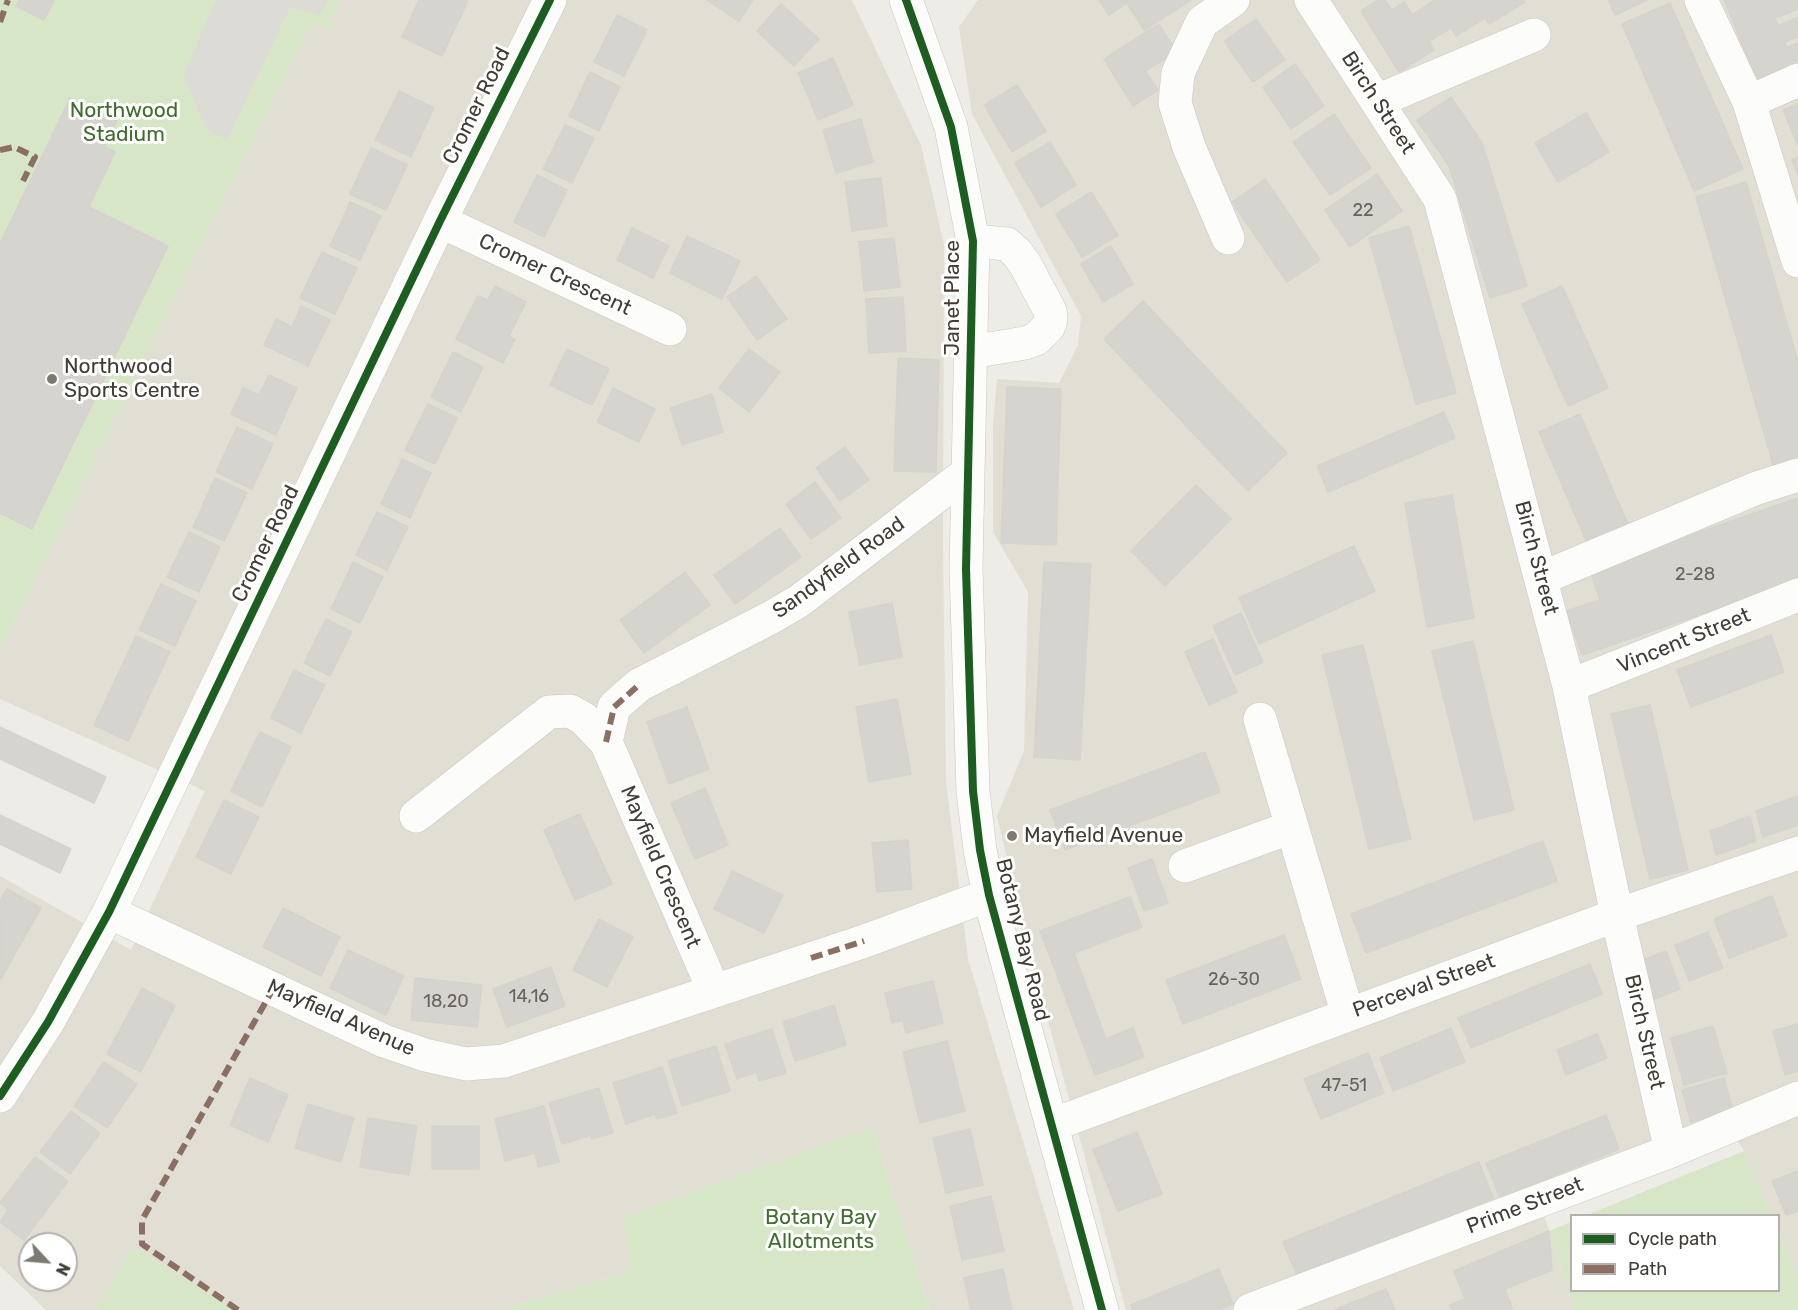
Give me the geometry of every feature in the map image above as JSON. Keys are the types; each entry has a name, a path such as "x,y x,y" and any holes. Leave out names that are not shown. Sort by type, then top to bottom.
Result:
{"street":[{"name":"Cromer Road","path":"0,1096 48,1022 109,912 440,221 550,0"},
{"name":"Janet Place","path":"906,0 951,127 973,241 966,569"},
{"path":"1228,238 1189,147 1175,103 1178,74 1202,22 1233,0"},
{"name":"Birch Street","path":"1311,0 1440,199 1569,686 1617,915 1671,1151"},
{"path":"1701,0 1749,102 1798,261"},
{"path":"1377,101 1534,35"},
{"path":"1749,102 1798,80"},
{"name":"Cromer Crescent","path":"440,221 670,329"},
{"path":"971,352 1036,339 1049,326 1052,319 1026,264 1017,253 1007,244 973,241"},
{"name":"Sandyfield Road","path":"606,742 614,706 639,685 761,623 799,601 967,473"},
{"path":"1542,578 1757,488 1798,475"},
{"name":"Botany Bay Road","path":"966,569 973,791 980,850 990,895 1102,1310"},
{"name":"Vincent Street","path":"1569,686 1798,595"},
{"path":"416,816 549,712 570,711 583,718 606,742"},
{"path":"1260,719 1348,1015"},
{"name":"Mayfield Crescent","path":"606,742 714,991"},
{"path":"1185,866 1292,828"},
{"name":"Perceval Street","path":"1052,1125 1617,915 1798,853"},
{"name":"Mayfield Avenue","path":"109,912 384,1041 425,1055 466,1064 504,1061 866,940 864,941 990,895"},
{"name":"Prime Street","path":"1250,1310 1671,1151 1798,1098"}],"shaded area":[{"name":"Northwood Stadium","path":"216,0 328,0 320,16 290,7 227,140 206,129 184,75"},
{"path":"341,0 852,0 921,145 944,245 943,548 946,783 968,959 1074,1310 930,1310 872,1127 629,1271 500,1310 236,1310 134,1247 95,1310 46,1310 27,1292 78,1292 78,1232 18,1232 18,1283 0,1266 0,876 131,950 205,791 0,699 0,650 311,24 328,29"},
{"path":"978,0 1798,0 1798,1279 1780,1234 1780,1214 1771,1214 1744,1151 1724,1118 1535,1187 1574,1310 1126,1310 1028,946 997,816 1024,751 1028,592 993,532 993,425 997,379 1059,383 1078,345 1081,316 972,114 959,27"}],"green space":[{"name":"Northwood Stadium","path":"0,0 341,0 328,29 311,24 0,650"},
{"name":"Botany Bay Allotments","path":"872,1127 930,1310 500,1310 629,1271 624,1217"},
{"path":"1744,1151 1771,1214 1589,1214"},
{"path":"1570,1222 1570,1292 1780,1292 1780,1234 1798,1279 1798,1310 1574,1310 1549,1231"},
{"path":"134,1247 236,1310 95,1310"}],"building":[{"path":"19,0 54,0 44,20 16,6"},
{"path":"419,0 468,1 442,56 402,37"},
{"path":"707,0 753,0 739,21"},
{"path":"1099,0 1191,0 1144,30 1127,3 1109,15"},
{"path":"1379,0 1385,0 1392,10 1404,2 1412,15 1435,0 1524,0 1525,2 1489,24 1485,18 1456,36 1451,28 1429,41 1434,50 1399,72 1361,11"},
{"path":"1608,0 1647,0 1615,15"},
{"path":"1724,0 1798,0 1798,9 1775,18 1778,26 1798,17 1798,37 1784,42 1787,48 1798,43 1798,65 1758,82"},
{"path":"1670,3 1743,169 1694,191 1622,24"},
{"path":"781,4 819,39 794,66 757,31"},
{"path":"617,15 647,30 624,76 594,62"},
{"path":"1256,19 1285,60 1253,82 1224,41"},
{"path":"1159,24 1176,52 1145,71 1158,90 1133,106 1104,59"},
{"path":"833,58 853,105 818,120 798,73"},
{"path":"1295,64 1324,106 1291,129 1263,87"},
{"path":"590,72 620,87 599,131 569,116"},
{"path":"1017,85 1046,131 1012,152 984,105"},
{"path":"399,91 434,108 411,157 375,140"},
{"path":"1451,97 1482,143 1527,286 1490,298 1449,166 1417,120"},
{"name":"Northwood Sports Centre","path":"70,98 117,121 104,147 115,152 89,207 168,246 32,529 0,513 0,244"},
{"path":"1798,104 1798,146 1783,110"},
{"path":"1586,113 1609,152 1558,182 1535,143"},
{"path":"1334,114 1371,168 1330,195 1293,142"},
{"path":"861,119 873,162 836,173 823,130"},
{"path":"565,125 594,138 572,183 543,169"},
{"path":"1050,142 1076,185 1041,207 1015,163"},
{"path":"371,148 407,165 386,210 350,194"},
{"path":"1798,157 1798,175 1792,160"},
{"path":"1377,174 1402,211 1350,247 1325,210"},
{"path":"537,175 567,190 544,237 514,222"},
{"path":"881,178 887,226 852,231 845,182"},
{"path":"1265,179 1320,260 1287,282 1232,202"},
{"path":"1746,182 1798,362 1798,472 1777,478 1696,197"},
{"path":"1091,192 1118,235 1082,257 1056,214"},
{"path":"350,202 381,216 360,260 330,246"},
{"path":"1409,226 1456,393 1416,404 1369,238"},
{"path":"632,228 669,246 653,278 617,260"},
{"path":"687,236 740,261 722,299 670,273"},
{"path":"894,238 900,287 864,291 859,242"},
{"path":"1111,246 1133,284 1103,302 1081,264"},
{"path":"322,252 357,268 335,314 300,298"},
{"path":"756,276 787,319 757,340 727,297"},
{"path":"495,286 526,302 509,336 515,340 503,363 456,339 478,296 488,300"},
{"path":"1562,286 1608,388 1568,406 1522,304"},
{"path":"903,297 906,351 869,353 866,299"},
{"path":"1143,301 1287,453 1248,491 1104,339"},
{"path":"301,306 330,320 308,366 264,345 276,319 292,327"},
{"path":"567,349 609,369 592,405 550,385"},
{"path":"749,349 780,372 749,412 719,388"},
{"path":"453,352 483,367 461,412 431,397"},
{"path":"898,358 939,360 936,472 894,471"},
{"path":"269,375 297,388 276,435 231,414 243,388 259,395"},
{"path":"1007,387 1061,389 1056,545 1001,543"},
{"path":"613,388 655,409 639,442 597,422"},
{"path":"712,394 723,432 682,445 670,408"},
{"path":"428,404 457,418 435,464 405,450"},
{"path":"1444,412 1455,438 1328,492 1317,466"},
{"path":"1580,414 1630,529 1589,547 1539,432"},
{"path":"237,427 273,444 252,489 216,472"},
{"path":"845,447 869,480 840,501 816,468"},
{"path":"402,459 431,473 410,518 381,504"},
{"path":"215,478 247,493 224,541 193,527"},
{"path":"815,482 841,518 811,539 786,504"},
{"path":"1196,485 1231,519 1165,586 1131,551"},
{"path":"1452,495 1474,618 1427,627 1405,503"},
{"path":"1798,498 1798,581 1582,655 1566,611 1600,600 1590,570"},
{"path":"377,512 408,527 387,570 356,555"},
{"path":"780,528 801,557 735,604 714,575"},
{"path":"189,532 220,547 199,592 167,577"},
{"path":"1354,546 1375,591 1259,644 1239,598"},
{"path":"353,562 383,577 360,623 331,609"},
{"path":"1044,562 1091,564 1080,760 1034,757"},
{"path":"685,572 710,605 644,653 620,620"},
{"path":"161,584 196,601 175,646 139,630"},
{"path":"892,603 902,657 860,665 849,612"},
{"path":"1241,613 1263,662 1235,675 1213,626"},
{"path":"326,619 352,632 330,676 304,663"},
{"path":"1771,635 1784,672 1691,707 1677,670"},
{"path":"136,636 170,652 128,741 94,725"},
{"path":"1213,639 1237,692 1209,705 1185,652"},
{"path":"1473,641 1514,810 1474,820 1432,651"},
{"path":"1363,645 1411,839 1369,849 1322,655"},
{"path":"294,670 325,685 301,733 271,718"},
{"path":"897,699 911,774 869,782 856,707"},
{"path":"1650,705 1688,870 1650,879 1611,714"},
{"path":"687,707 709,769 669,784 647,722"},
{"path":"0,727 106,777 94,803 0,759"},
{"path":"260,732 291,747 262,807 231,791"},
{"path":"1205,752 1220,792 1065,850 1050,810"},
{"path":"705,788 728,845 695,859 671,803"},
{"path":"1798,796 1798,825 1763,837 1756,811"},
{"path":"224,800 259,817 231,874 196,857"},
{"path":"580,814 612,884 575,900 544,830"},
{"path":"0,815 71,849 60,873 0,844"},
{"path":"1750,816 1756,841 1716,855 1710,831"},
{"path":"908,840 912,889 877,892 872,843"},
{"path":"1543,841 1557,881 1366,953 1351,914"},
{"path":"1152,859 1168,903 1144,911 1128,868"},
{"path":"732,871 783,895 764,933 714,909"},
{"path":"7,889 41,908 1,979 0,901"},
{"path":"1772,896 1787,936 1729,958 1714,919"},
{"path":"1130,897 1142,927 1074,953 1106,1039 1133,1028 1144,1057 1095,1075 1040,931"},
{"path":"283,908 340,937 321,976 263,947"},
{"path":"599,919 633,937 607,987 573,970"},
{"path":"1708,932 1723,968 1689,981 1675,945"},
{"path":"1284,935 1301,979 1183,1024 1166,980"},
{"path":"348,950 404,976 386,1015 330,988"},
{"path":"1666,951 1680,989 1654,999 1640,961"},
{"path":"1590,964 1602,994 1471,1048 1458,1018"},
{"path":"551,967 565,1006 507,1027 493,989"},
{"path":"415,978 482,985 477,1027 411,1020"},
{"path":"933,981 943,1023 906,1033 903,1020 892,1023 885,993"},
{"path":"142,988 175,1006 141,1072 107,1054"},
{"path":"834,1005 846,1045 795,1061 783,1022"},
{"path":"1798,1024 1798,1071 1785,1075 1773,1031"},
{"path":"1713,1026 1727,1073 1684,1085 1671,1038"},
{"path":"1451,1028 1465,1062 1393,1091 1380,1058"},
{"path":"772,1029 786,1073 759,1081 756,1072 737,1079 725,1044"},
{"path":"1597,1034 1607,1058 1566,1075 1557,1050"},
{"path":"947,1041 965,1111 920,1123 903,1052"},
{"path":"716,1046 730,1091 682,1106 668,1061"},
{"path":"1368,1053 1384,1093 1321,1119 1304,1079"},
{"path":"104,1062 137,1084 107,1128 74,1106"},
{"path":"662,1067 677,1113 657,1119 655,1114 626,1124 613,1083"},
{"path":"250,1078 288,1095 268,1142 230,1125"},
{"path":"1724,1078 1733,1110 1691,1122 1682,1090"},
{"path":"599,1088 613,1133 592,1139 591,1135 562,1144 549,1103"},
{"path":"308,1104 354,1118 341,1162 295,1148"},
{"path":"544,1106 559,1162 538,1167 535,1153 505,1161 495,1119"},
{"path":"71,1111 100,1133 70,1174 40,1152"},
{"path":"1606,1115 1619,1149 1500,1198 1486,1163"},
{"path":"368,1118 417,1126 409,1175 360,1167"},
{"path":"432,1126 479,1126 479,1169 432,1169"},
{"path":"970,1129 983,1185 946,1193 933,1138"},
{"path":"1137,1132 1162,1194 1118,1211 1093,1150"},
{"path":"35,1157 68,1181 30,1232 18,1232 18,1236 0,1222 8,1210 0,1203"},
{"path":"1479,1162 1493,1198 1298,1278 1283,1242"},
{"path":"1798,1171 1798,1211 1786,1215 1772,1181"},
{"path":"991,1196 1004,1251 962,1260 950,1206"},
{"path":"1549,1231 1552,1270 1505,1289 1513,1310 1452,1310 1450,1305 1465,1299 1454,1271"},
{"path":"1003,1269 1012,1310 971,1310 964,1278"},
{"path":"1219,1269 1233,1304 1218,1310 1133,1310 1131,1305"},
{"path":"1386,1289 1395,1310 1334,1310"}],"marked path":[{"path":"0,22 8,0"},
{"path":"0,150 14,147 35,157 23,181"},
{"path":"606,742 614,707 639,685"},
{"path":"811,958 864,941"},
{"path":"238,1310 142,1244 142,1220 273,989"}],"cycle path":[{"path":"0,1096 48,1022 109,912 440,221 550,0"},
{"path":"906,0 951,127 973,241 966,569 973,791 980,850 989,895 1102,1310"}],"place":[{"name":"Northwood Sports Centre","path":"52,379"},
{"name":"Mayfield Avenue","path":"1012,836"}]}
